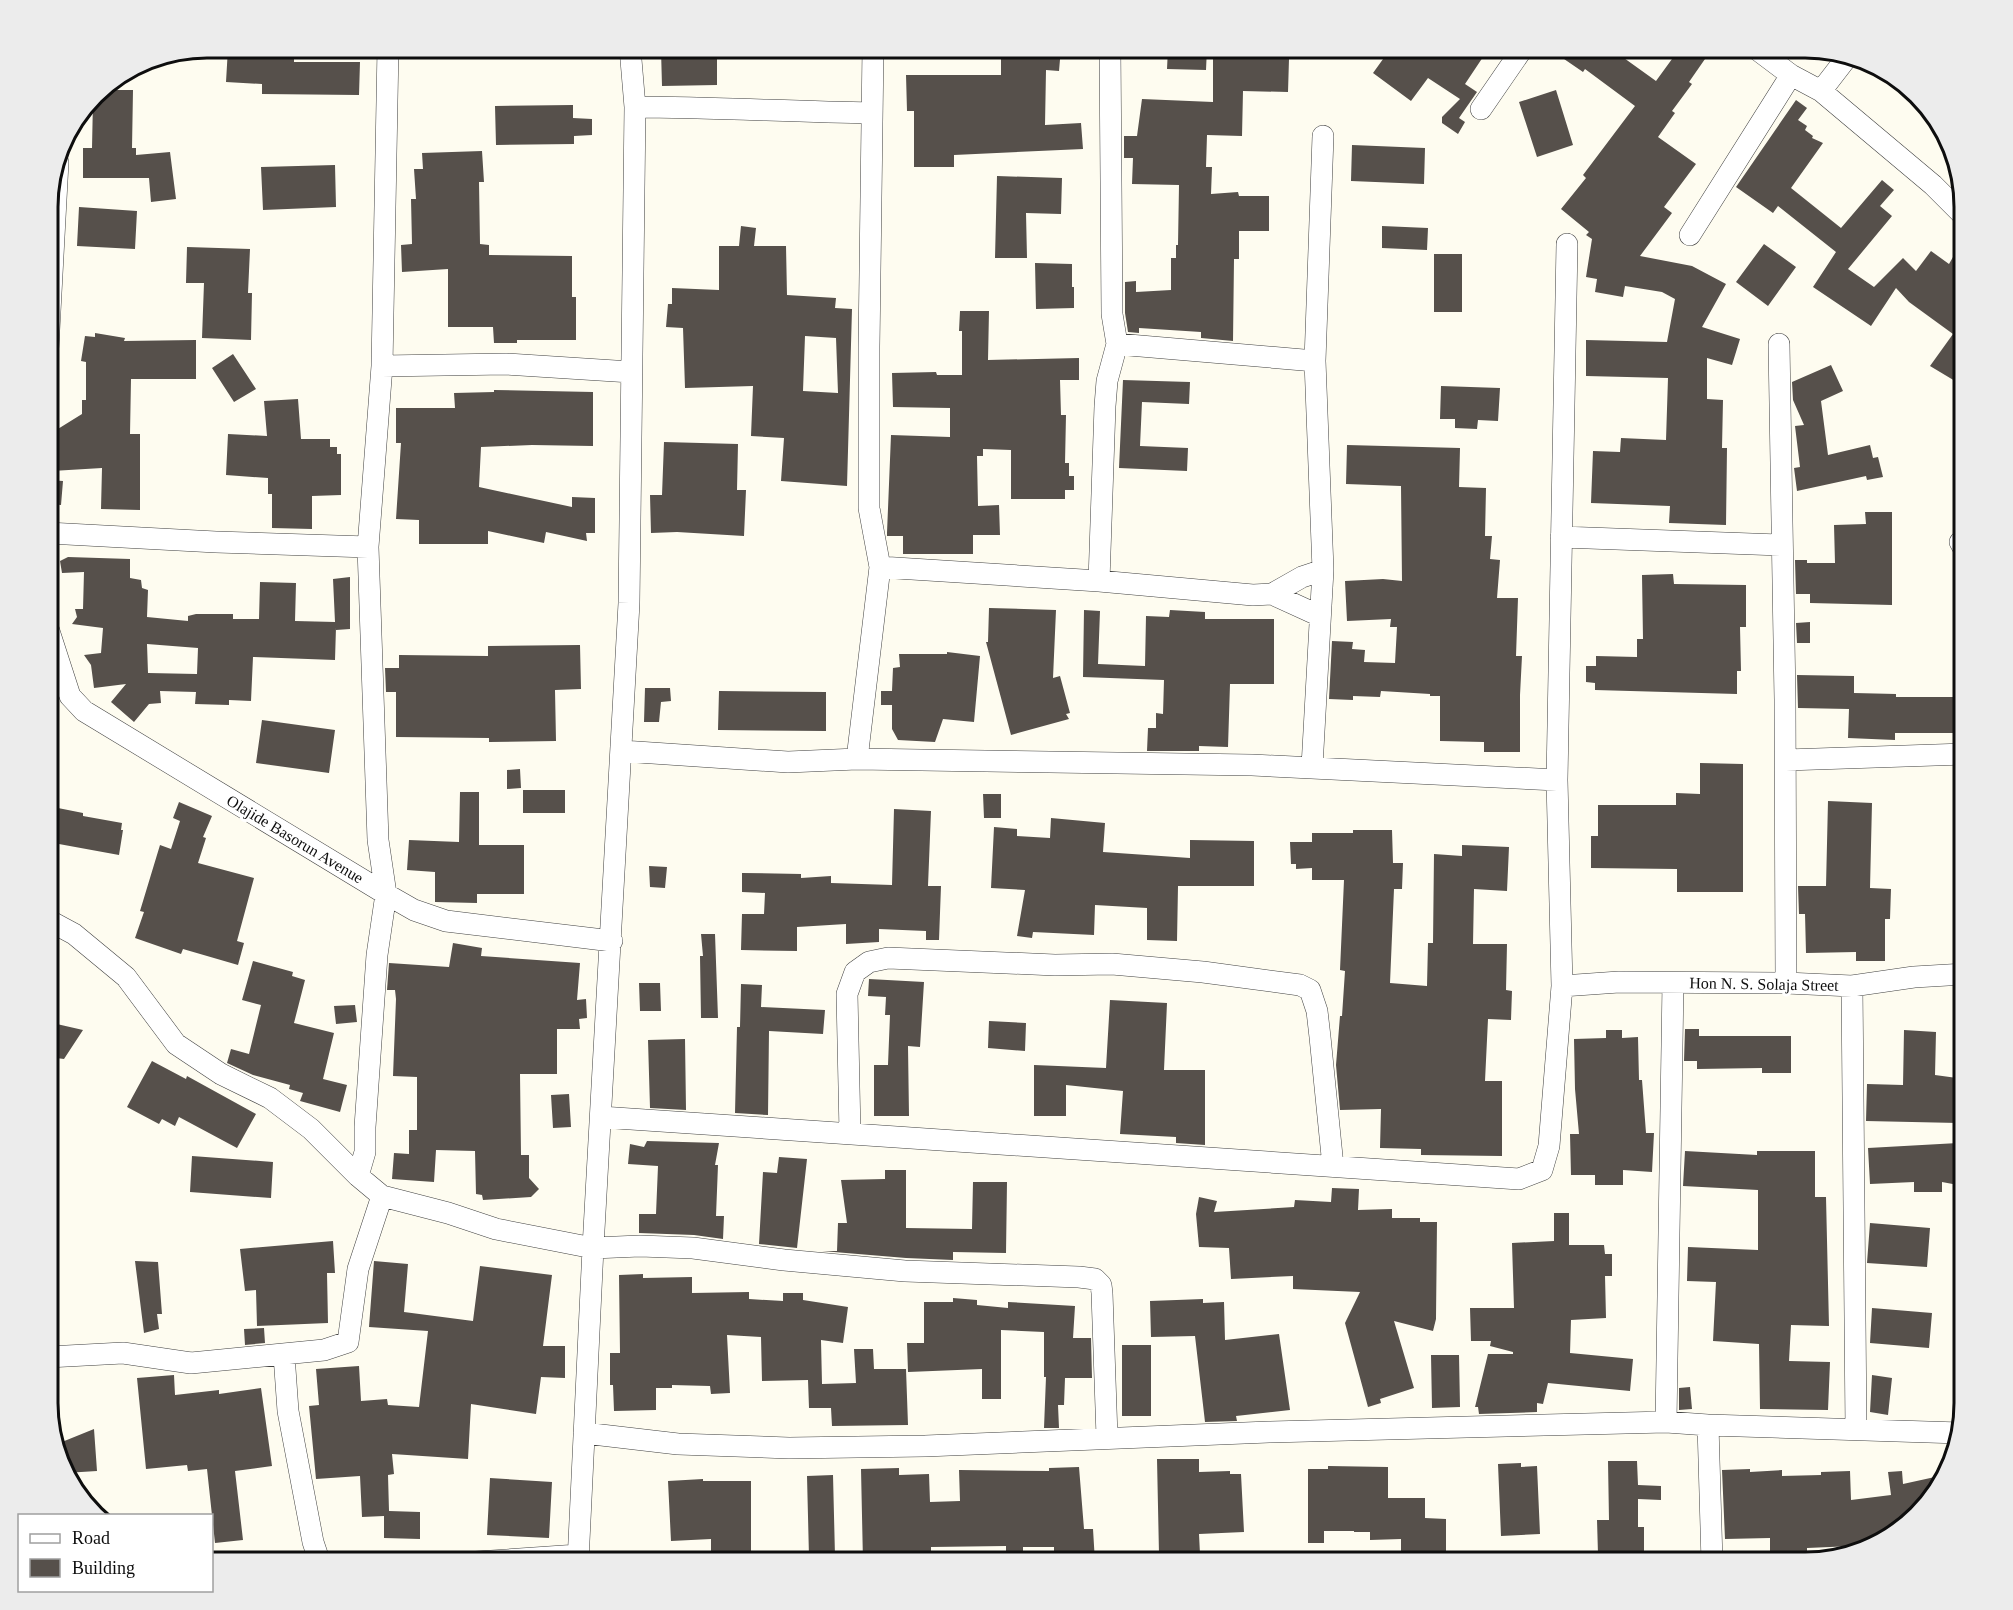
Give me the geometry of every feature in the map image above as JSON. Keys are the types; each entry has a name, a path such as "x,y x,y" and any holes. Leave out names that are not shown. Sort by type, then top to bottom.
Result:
{"street":[{"path":"358,1176 366,1152 365,1127 377,955 386,894 378,840 368,547 382,366 388,58"},
{"path":"578,1552 629,603 635,107 631,58"},
{"path":"857,759 880,567 869,508 868,348 873,58"},
{"path":"1099,581 1105,406 1107,381 1117,344 1112,314 1110,58"},
{"path":"1481,109 1516,58"},
{"path":"1768,58 1791,75 1821,91 1933,184 1954,206"},
{"path":"1821,91 1842,63"},
{"path":"1690,235 1791,75"},
{"path":"635,107 721,107 801,112 872,113"},
{"path":"1312,767 1323,570 1315,361 1323,136"},
{"path":"601,1117 1520,1179 1542,1170 1549,1146 1562,986 1557,780 1567,244"},
{"path":"1117,344 1315,361"},
{"path":"1779,344 1786,760 1786,983"},
{"path":"382,366 506,364 631,372"},
{"path":"59,534 368,547"},
{"path":"1561,537 1781,545"},
{"path":"880,567 1099,581 1253,595 1272,594 1302,577 1323,570"},
{"path":"1272,594 1320,616"},
{"name":"Olajide Basorun Avenue","path":"59,685 84,711 414,910 446,921 612,941"},
{"path":"622,751 788,762 857,759 1312,767 1557,780"},
{"path":"1786,760 1954,754"},
{"path":"59,926 74,934 126,977 176,1044 221,1074 270,1098 311,1129 358,1176 382,1196 496,1229 593,1248 640,1246 693,1248 784,1260 905,1271 1095,1279 1101,1285 1102,1293 1107,1437"},
{"path":"850,1133 847,994 855,972 869,962 888,958 1055,965 1112,964 1203,972 1300,986 1310,990 1317,1011 1333,1166"},
{"name":"Hon N. S. Solaja Street","path":"1562,986 1619,982 1786,983 1852,986 1914,977 1954,975"},
{"path":"1666,1422 1673,983"},
{"path":"1852,986 1856,1429"},
{"path":"59,1356 123,1353 191,1363 324,1350 348,1342 358,1269 382,1196"},
{"path":"284,1355 288,1411 316,1552"},
{"path":"584,1432 678,1443 789,1448 925,1446 1107,1437 1666,1422 1951,1432"},
{"path":"1708,1425 1712,1552"}],"building":[{"path":"227,58 294,58 294,62 360,62 359,95 262,94 262,84 226,82"},
{"path":"661,58 717,58 717,85 662,86"},
{"path":"1001,58 1060,58 1059,71 1046,70 1045,125 1081,123 1083,149 954,155 954,167 914,167 914,111 907,111 906,75 1001,75"},
{"path":"1168,58 1207,58 1206,70 1167,69"},
{"path":"1213,58 1289,59 1288,92 1243,91 1242,136 1207,135 1206,167 1212,167 1211,194 1238,192 1239,196 1269,196 1269,231 1239,231 1239,259 1234,259 1233,341 1201,338 1201,332 1139,328 1139,333 1128,332 1125,313 1125,282 1136,281 1136,292 1171,290 1171,258 1176,258 1176,245 1178,245 1179,185 1132,184 1133,158 1124,158 1124,136 1137,136 1142,99 1213,102"},
{"path":"1384,58 1482,58 1465,84 1477,92 1459,118 1465,122 1458,134 1442,123 1442,117 1460,99 1428,78 1411,101 1373,73"},
{"path":"1563,58 1624,58 1656,81 1673,58 1705,59 1689,82 1692,84 1672,111 1675,113 1658,137 1696,164 1664,207 1672,213 1640,256 1692,266 1726,284 1702,327 1740,339 1732,365 1707,358 1707,399 1723,400 1722,448 1727,448 1726,525 1669,523 1670,506 1591,503 1593,451 1620,452 1621,438 1666,440 1668,378 1586,376 1586,340 1667,342 1675,299 1662,292 1625,286 1623,297 1595,292 1597,279 1586,277 1592,239 1586,235 1589,232 1561,209 1586,178 1583,175 1635,106 1585,69 1583,72"},
{"path":"117,90 133,90 132,148 136,148 136,155 170,152 176,199 151,202 149,178 83,178 83,148 92,148 93,113"},
{"path":"1556,90 1573,145 1537,157 1519,102"},
{"path":"1796,100 1807,108 1798,120 1807,126 1805,130 1813,136 1812,138 1823,143 1791,188 1841,228 1882,180 1894,190 1880,206 1892,216 1848,269 1874,287 1903,258 1916,271 1931,251 1949,264 1954,258 1954,380 1930,366 1953,334 1909,302 1896,288 1871,326 1813,287 1836,252 1778,206 1773,213 1736,187"},
{"path":"573,105 573,118 592,119 592,135 574,136 574,144 496,145 495,106"},
{"path":"1352,145 1425,148 1424,184 1351,181"},
{"path":"482,151 484,182 479,182 480,244 489,245 489,255 572,256 572,297 576,297 576,340 517,340 517,343 494,343 493,327 448,327 448,269 402,272 401,245 412,244 411,199 416,199 414,169 423,169 422,153"},
{"path":"335,165 336,207 263,210 261,167"},
{"path":"997,176 1062,178 1061,214 1026,213 1027,258 995,258"},
{"path":"79,207 137,211 135,249 77,246"},
{"path":"741,226 756,228 754,246 786,246 787,295 836,298 835,308 852,309 847,486 781,481 784,438 751,436 753,386 685,388 683,328 666,327 668,304 672,304 672,288 719,290 719,246 739,246","holes":["805,336 836,338 838,393 803,391"]},
{"path":"1382,226 1428,228 1427,250 1382,248"},
{"path":"1764,244 1796,267 1768,306 1736,282"},
{"path":"187,247 250,249 248,293 252,293 251,340 202,338 204,283 186,283"},
{"path":"1434,254 1462,254 1462,312 1434,312"},
{"path":"1035,263 1072,264 1074,308 1036,309"},
{"path":"960,311 989,311 988,360 1079,358 1079,380 1060,380 1061,415 1066,415 1065,463 1069,463 1069,476 1074,476 1074,490 1065,490 1065,499 1011,499 1011,450 983,449 983,456 977,456 978,506 999,505 1000,535 973,535 973,554 903,554 903,536 887,536 891,435 950,437 950,408 893,407 892,373 936,372 937,375 962,375"},
{"path":"95,333 125,338 124,341 196,340 196,379 131,379 130,434 140,434 140,510 101,509 102,468 59,471 59,428 82,414 82,400 86,400 86,362 81,361 85,336 95,337"},
{"path":"233,354 256,389 234,402 212,368"},
{"path":"1831,365 1843,391 1821,401 1828,455 1870,445 1873,458 1878,457 1883,477 1867,480 1866,476 1797,491 1794,468 1800,467 1795,426 1804,425 1793,400 1792,382"},
{"path":"1123,380 1190,382 1189,404 1142,402 1140,446 1188,448 1187,471 1119,468"},
{"path":"1441,386 1500,388 1498,421 1478,420 1477,429 1455,428 1455,419 1440,419"},
{"path":"494,390 593,392 593,446 481,447 479,487 572,507 572,497 595,498 595,533 586,533 587,541 546,532 544,543 488,531 488,544 419,544 419,520 396,519 401,443 396,443 396,408 455,408 454,393 494,392"},
{"path":"298,399 301,439 330,439 330,447 337,447 337,454 341,454 341,495 312,496 312,529 272,528 272,494 268,494 268,478 226,475 228,434 267,436 264,401"},
{"path":"664,442 738,444 737,490 746,490 744,536 677,532 651,533 650,495 662,495"},
{"path":"1347,445 1460,448 1459,487 1486,488 1485,536 1492,536 1490,559 1500,560 1497,598 1518,598 1516,656 1522,656 1520,752 1484,752 1484,742 1440,741 1440,696 1381,691 1380,697 1353,696 1353,700 1329,699 1332,641 1353,642 1352,649 1365,650 1364,662 1395,663 1397,627 1390,627 1391,619 1347,621 1345,581 1383,579 1402,581 1401,486 1346,484"},
{"path":"59,481 63,481 61,505 59,505"},
{"path":"1865,512 1892,512 1892,605 1810,603 1810,594 1796,594 1795,560 1807,560 1807,563 1835,563 1834,525 1866,524"},
{"path":"68,557 130,559 130,578 141,580 142,588 148,590 147,617 188,621 188,616 196,614 233,614 233,619 259,619 260,582 296,583 295,621 335,622 333,579 350,577 350,629 336,630 336,627 335,660 253,657 251,701 229,700 229,705 195,704 196,692 160,691 161,703 149,704 134,722 111,702 126,684 94,688 91,665 84,655 101,653 103,628 72,624 77,617 75,609 83,609 84,572 62,573 60,561","holes":["147,644 198,648 197,674 148,673"]},
{"path":"1673,574 1674,584 1746,585 1746,627 1740,627 1741,671 1737,671 1737,694 1595,690 1595,683 1586,682 1586,666 1596,666 1596,656 1637,657 1637,639 1643,639 1642,575"},
{"path":"989,608 1056,610 1053,678 1060,676 1070,713 1066,714 1069,719 1011,735 986,642 988,642"},
{"path":"1084,610 1100,611 1098,664 1145,666 1146,616 1169,617 1170,610 1205,612 1205,619 1274,619 1274,684 1230,684 1228,747 1199,746 1199,751 1147,751 1148,728 1156,728 1156,713 1163,714 1164,680 1083,677"},
{"path":"1810,622 1810,643 1797,643 1796,623"},
{"path":"580,645 581,689 555,690 556,741 489,742 489,738 396,737 396,692 386,692 385,668 399,668 399,655 488,656 488,646"},
{"path":"947,652 980,656 974,722 943,719 935,742 898,740 892,729 892,705 881,705 881,691 892,691 893,668 900,667 899,654 947,654"},
{"path":"1797,675 1854,676 1854,693 1896,694 1896,697 1954,697 1954,733 1895,733 1895,740 1848,738 1849,709 1798,708"},
{"path":"645,688 670,688 671,701 661,702 659,722 644,722"},
{"path":"719,691 826,692 826,731 718,730"},
{"path":"262,720 335,730 329,773 256,763"},
{"path":"1700,763 1743,764 1743,892 1677,892 1677,869 1591,868 1591,836 1598,836 1598,805 1676,805 1676,793 1700,794"},
{"path":"520,769 521,788 507,789 507,770"},
{"path":"523,790 565,790 565,813 523,813"},
{"path":"460,792 479,792 479,845 524,845 524,894 477,894 477,903 435,902 435,872 407,870 409,840 459,842"},
{"path":"983,794 1001,794 1001,818 984,818"},
{"path":"1828,801 1872,803 1870,888 1891,889 1890,919 1885,919 1885,961 1856,961 1856,952 1806,953 1805,914 1799,914 1798,886 1826,886"},
{"path":"179,802 212,816 203,837 206,838 198,863 254,878 237,941 244,943 238,965 183,949 181,954 135,938 144,912 140,911 160,845 171,849 180,821 173,818"},
{"path":"59,808 83,813 83,816 122,823 119,855 59,844"},
{"path":"894,809 931,811 928,886 941,886 939,940 926,940 926,931 879,929 879,942 846,944 846,924 797,927 797,951 741,950 742,914 764,914 765,893 742,892 742,873 801,874 801,878 831,876 831,883 892,885"},
{"path":"1051,818 1105,823 1103,852 1190,858 1190,840 1254,841 1254,886 1178,886 1177,941 1147,940 1147,908 1095,905 1094,935 1033,932 1032,938 1017,936 1025,890 991,888 994,827 1017,829 1017,836 1050,838"},
{"path":"1353,830 1392,830 1393,863 1403,863 1402,889 1394,889 1390,983 1427,986 1428,943 1433,943 1434,854 1462,856 1462,845 1509,847 1507,891 1474,889 1473,944 1507,944 1506,990 1512,991 1511,1020 1488,1019 1485,1081 1502,1081 1502,1156 1421,1155 1421,1149 1380,1148 1381,1109 1340,1110 1336,1065 1345,971 1340,970 1344,880 1312,880 1312,868 1296,869 1296,864 1291,864 1290,842 1312,842 1312,833 1353,833"},
{"path":"649,866 667,867 665,888 650,887"},
{"path":"701,934 715,934 718,1018 701,1018 700,956 703,956"},
{"path":"453,943 482,948 481,956 580,963 577,1000 586,999 587,1018 579,1019 580,1029 557,1029 557,1074 520,1074 521,1155 529,1155 529,1178 539,1189 531,1197 483,1200 482,1195 476,1194 475,1151 436,1150 434,1182 392,1179 394,1153 409,1154 409,1130 417,1130 417,1077 393,1076 396,999 395,990 387,990 389,963 449,967"},
{"path":"253,961 293,972 292,976 305,980 294,1023 334,1033 323,1079 347,1085 340,1112 300,1101 303,1093 289,1089 290,1085 253,1075 227,1063 231,1049 249,1054 261,1005 242,1000"},
{"path":"869,979 924,982 920,1047 908,1046 909,1116 874,1116 874,1065 888,1065 890,1015 885,1015 886,997 868,996"},
{"path":"639,983 660,983 661,1011 640,1011"},
{"path":"741,984 762,985 761,1007 825,1010 823,1034 769,1031 768,1115 735,1113 737,1027 740,1027"},
{"path":"1110,1000 1167,1003 1164,1070 1205,1070 1205,1145 1176,1143 1176,1137 1120,1134 1123,1091 1066,1085 1066,1116 1034,1116 1034,1065 1106,1068"},
{"path":"355,1005 357,1022 336,1024 334,1006"},
{"path":"989,1021 1026,1023 1025,1051 988,1048"},
{"path":"59,1025 83,1030 64,1059 59,1058"},
{"path":"1685,1029 1699,1029 1699,1036 1791,1036 1791,1073 1762,1073 1762,1068 1697,1069 1697,1061 1684,1061"},
{"path":"1606,1030 1622,1030 1622,1038 1638,1037 1639,1080 1642,1080 1646,1133 1654,1133 1652,1172 1623,1170 1623,1185 1595,1185 1595,1175 1571,1175 1570,1134 1579,1134 1574,1039 1606,1038"},
{"path":"1904,1030 1936,1032 1935,1075 1954,1078 1954,1123 1866,1121 1867,1084 1903,1085"},
{"path":"685,1039 686,1110 650,1108 648,1040"},
{"path":"152,1061 186,1079 187,1076 256,1114 237,1148 179,1117 175,1126 162,1119 159,1124 127,1107"},
{"path":"569,1094 571,1127 553,1128 551,1095"},
{"path":"647,1141 719,1143 715,1165 718,1165 716,1216 724,1216 723,1239 694,1235 639,1233 639,1214 656,1214 658,1166 628,1164 630,1144 644,1147"},
{"path":"1954,1143 1954,1184 1942,1182 1942,1192 1914,1192 1914,1182 1870,1184 1868,1148"},
{"path":"1685,1151 1757,1155 1757,1151 1815,1151 1815,1197 1826,1197 1829,1326 1791,1325 1789,1361 1830,1362 1828,1410 1760,1409 1759,1344 1713,1341 1716,1282 1687,1281 1688,1247 1758,1250 1758,1190 1683,1186"},
{"path":"192,1156 273,1162 271,1198 190,1192"},
{"path":"779,1157 807,1159 797,1248 759,1244 763,1172 777,1173"},
{"path":"885,1170 906,1170 906,1228 972,1229 973,1182 1007,1182 1006,1253 953,1252 953,1260 822,1251 837,1251 838,1223 847,1223 841,1180 885,1179"},
{"path":"1332,1188 1359,1189 1358,1210 1392,1209 1392,1218 1420,1218 1420,1222 1437,1222 1436,1319 1433,1331 1394,1321 1414,1388 1380,1399 1381,1403 1368,1407 1345,1323 1360,1292 1293,1289 1293,1276 1231,1279 1229,1248 1199,1247 1196,1214 1199,1197 1217,1201 1214,1212 1294,1207 1295,1200 1331,1202"},
{"path":"1554,1213 1569,1213 1569,1245 1604,1245 1605,1254 1612,1254 1612,1276 1605,1276 1606,1318 1571,1320 1570,1353 1633,1359 1630,1391 1548,1383 1543,1404 1537,1403 1537,1412 1479,1414 1478,1407 1475,1407 1488,1354 1513,1354 1513,1352 1490,1346 1491,1341 1471,1341 1470,1308 1514,1308 1512,1243 1554,1241"},
{"path":"1870,1223 1930,1228 1927,1267 1867,1263"},
{"path":"333,1241 335,1273 327,1273 328,1323 257,1326 256,1290 245,1291 240,1249"},
{"path":"135,1261 158,1262 162,1314 157,1314 159,1329 144,1333"},
{"path":"374,1261 408,1264 404,1312 473,1321 480,1266 552,1275 543,1346 565,1346 565,1378 541,1377 536,1414 471,1404 468,1459 392,1454 394,1474 388,1475 389,1511 420,1512 420,1539 384,1538 384,1516 362,1517 360,1476 316,1479 309,1406 319,1405 316,1369 359,1366 361,1401 387,1399 388,1405 419,1407 428,1331 369,1327"},
{"path":"643,1274 643,1278 692,1277 692,1293 749,1292 749,1299 783,1301 783,1293 803,1293 803,1300 848,1307 843,1343 821,1340 822,1384 856,1383 854,1349 873,1349 874,1369 906,1369 908,1425 832,1426 831,1408 809,1408 808,1380 762,1381 761,1337 727,1335 730,1393 711,1394 710,1386 672,1385 672,1388 656,1388 656,1410 614,1411 613,1385 610,1385 610,1353 620,1353 619,1275"},
{"path":"953,1298 977,1300 977,1305 1008,1308 1008,1302 1075,1306 1073,1338 1091,1338 1092,1378 1065,1378 1064,1405 1058,1405 1059,1428 1044,1428 1046,1377 1044,1377 1044,1332 1001,1330 1001,1399 982,1399 982,1369 908,1372 907,1343 924,1343 924,1302 953,1302"},
{"path":"1203,1299 1203,1303 1224,1302 1225,1340 1279,1334 1290,1410 1236,1416 1237,1421 1205,1422 1195,1336 1151,1337 1150,1301"},
{"path":"1872,1308 1932,1313 1929,1348 1870,1343"},
{"path":"264,1328 265,1343 245,1345 244,1329"},
{"path":"1122,1345 1151,1345 1151,1416 1122,1416"},
{"path":"1431,1355 1459,1355 1460,1407 1432,1408"},
{"path":"174,1375 175,1395 219,1390 219,1394 261,1388 272,1466 235,1471 243,1540 215,1543 207,1469 188,1471 187,1465 146,1469 137,1378"},
{"path":"1872,1375 1892,1378 1888,1415 1870,1412"},
{"path":"1690,1387 1692,1409 1679,1410 1679,1388"},
{"path":"94,1429 97,1471 77,1472 64,1441"},
{"path":"1157,1459 1199,1459 1199,1472 1230,1471 1230,1474 1241,1474 1244,1532 1199,1534 1200,1552 1159,1552"},
{"path":"1608,1461 1637,1461 1638,1485 1661,1486 1661,1500 1638,1499 1638,1527 1644,1527 1644,1551 1598,1552 1597,1520 1609,1520"},
{"path":"1521,1463 1521,1467 1537,1466 1540,1534 1501,1536 1498,1464"},
{"path":"1328,1466 1388,1467 1388,1498 1425,1498 1425,1518 1446,1519 1446,1551 1401,1551 1401,1539 1370,1540 1370,1532 1354,1531 1324,1531 1324,1543 1308,1543 1308,1469 1328,1469"},
{"path":"1079,1467 1084,1529 1093,1529 1094,1552 1054,1552 1054,1547 1023,1547 1023,1552 1006,1552 1006,1546 931,1547 931,1552 863,1552 861,1469 899,1468 899,1475 929,1474 930,1502 960,1501 959,1470 1049,1471 1049,1468"},
{"path":"1750,1469 1750,1472 1782,1470 1782,1476 1821,1475 1821,1472 1850,1471 1851,1500 1891,1495 1888,1472 1902,1471 1903,1484 1934,1477 1911,1508 1896,1521 1862,1540 1842,1546 1807,1548 1807,1552 1770,1552 1770,1538 1725,1539 1722,1470"},
{"path":"833,1475 835,1552 809,1552 807,1476"},
{"path":"490,1478 552,1482 549,1538 487,1535"},
{"path":"703,1479 703,1481 751,1481 751,1551 711,1551 711,1539 671,1541 668,1481"}]}
